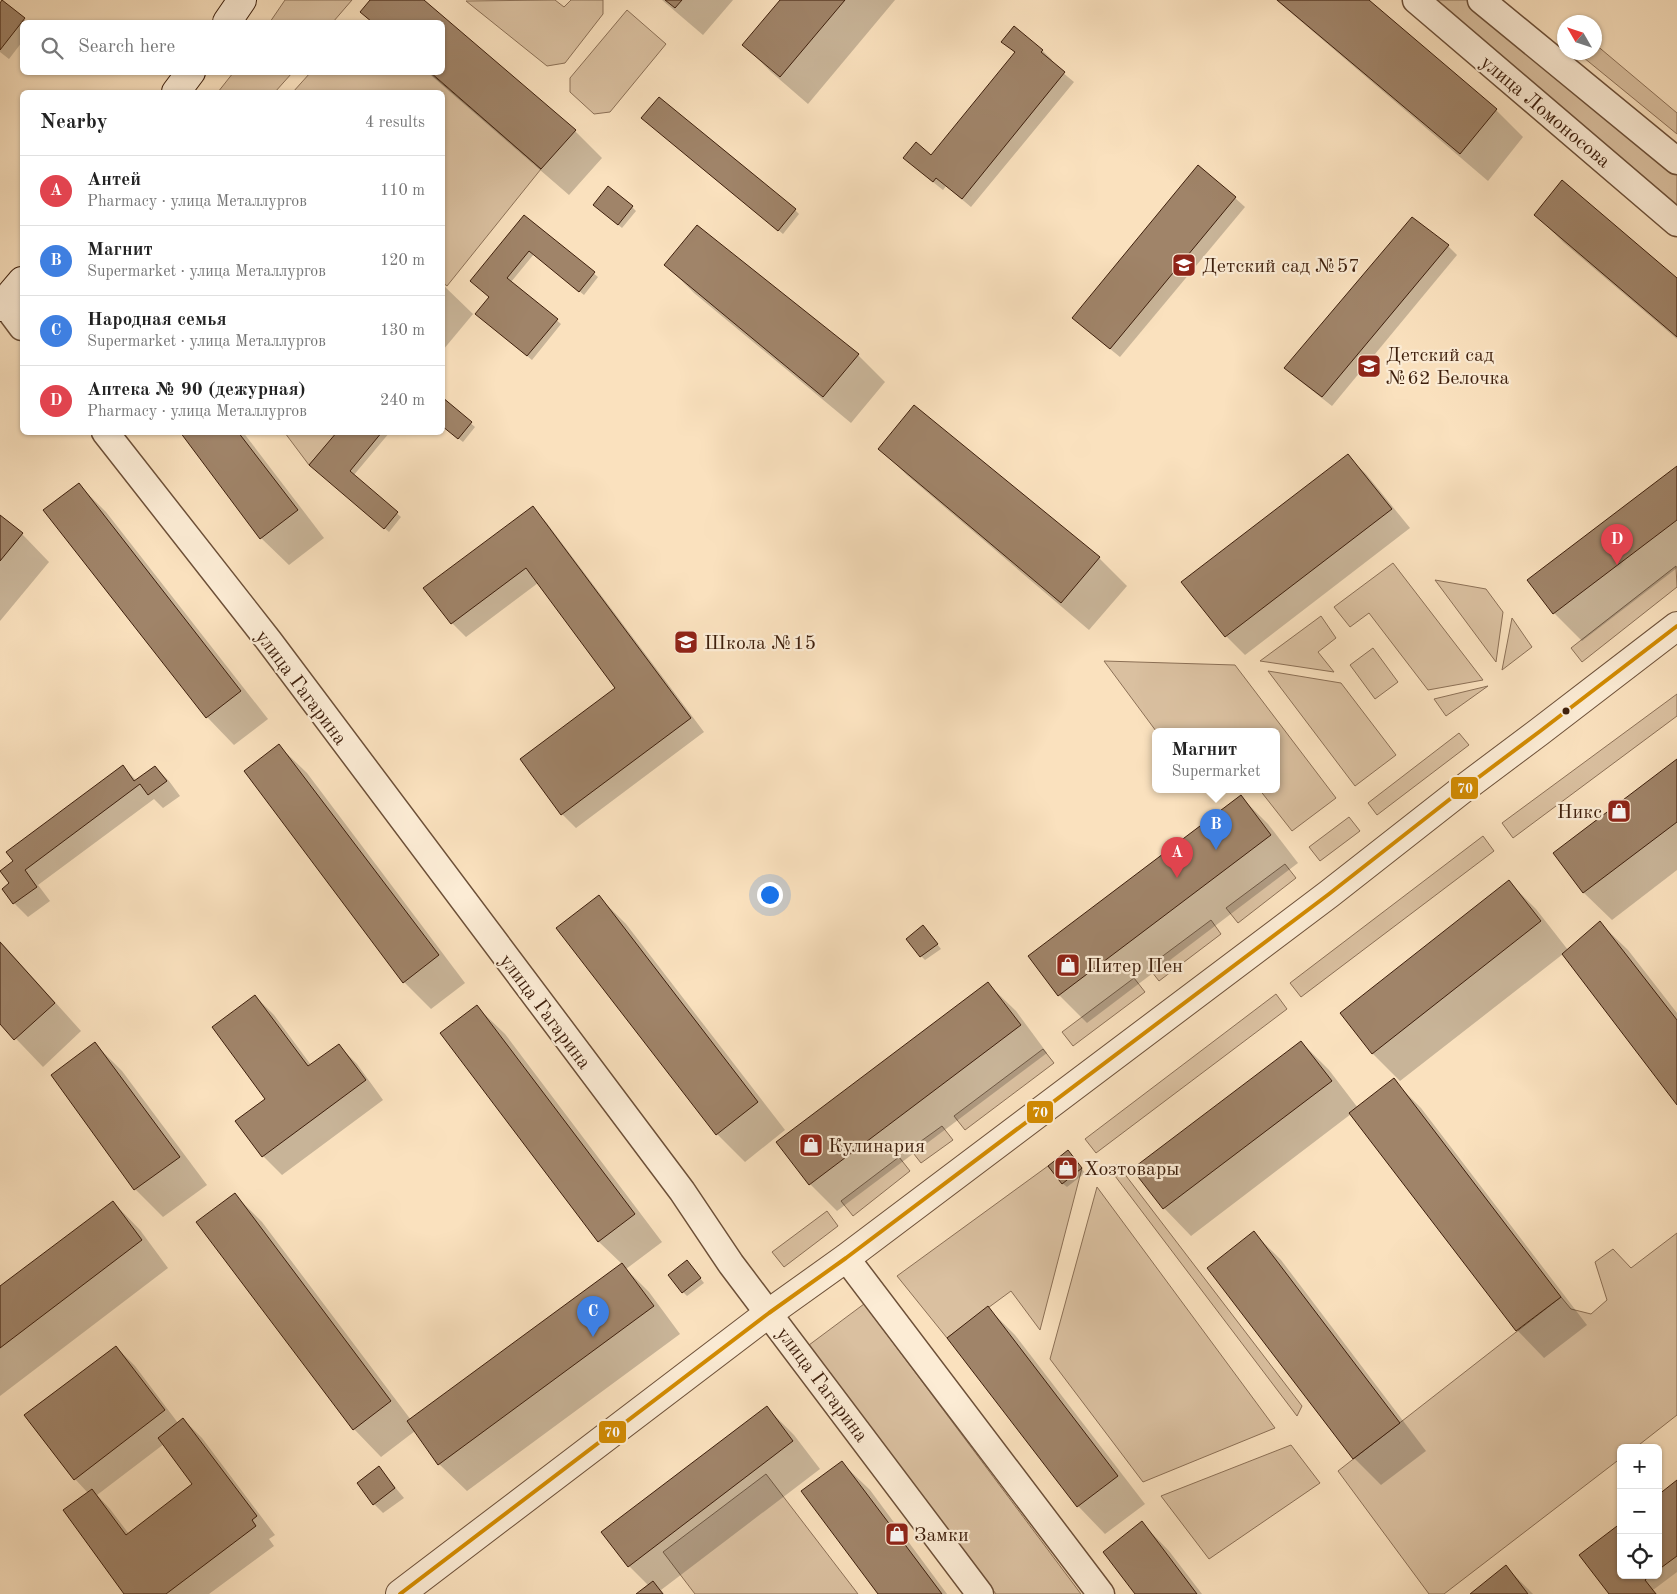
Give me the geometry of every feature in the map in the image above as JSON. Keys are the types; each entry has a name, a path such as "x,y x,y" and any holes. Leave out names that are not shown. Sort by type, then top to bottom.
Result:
{"street":[{"path":"228,20 242,0"},
{"name":"улица Ломоносова","path":"1416,0 1677,223"},
{"path":"1481,0 1677,161"},
{"path":"178,90 189,75"},
{"path":"20,283 2,305 20,325"},
{"name":"улица Гагарина","path":"107,435 269,642 682,1191 731,1264 980,1594"},
{"path":"400,1594 769,1313 846,1258 1337,888 1459,792 1677,626"},
{"path":"846,1258 1101,1594"}],"shaded area":[{"path":"285,0 352,0 335,20 271,20"},
{"path":"555,0 564,7 571,0 603,0 603,14 565,63 547,66 466,1"},
{"path":"1435,0 1469,0 1677,174 1677,205"},
{"path":"627,10 666,44 610,112 594,114 570,92 570,78"},
{"path":"1602,50 1677,113 1677,134 1587,60 1602,60"},
{"path":"231,75 290,75 277,90 220,90"},
{"path":"308,75 432,75 541,169 447,286 445,284 445,90 295,90"},
{"path":"286,435 335,435 309,465"},
{"path":"1393,563 1483,680 1428,690 1369,613 1350,627 1334,607"},
{"path":"1676,566 1677,587 1582,662 1571,648"},
{"path":"1435,580 1486,589 1503,612 1496,662"},
{"path":"1321,616 1336,638 1318,652 1334,672 1260,661"},
{"path":"1512,618 1532,647 1502,670"},
{"path":"1373,648 1398,682 1375,699 1350,665"},
{"path":"1104,661 1235,665 1336,798 1292,831 1262,793 1280,793 1280,728 1154,728"},
{"path":"1268,671 1341,683 1396,755 1355,786"},
{"path":"1488,686 1446,716 1434,699"},
{"path":"1677,694 1677,716 1513,838 1502,823"},
{"path":"1459,733 1469,745 1377,815 1368,803"},
{"path":"1349,817 1360,831 1320,861 1309,847"},
{"path":"1483,836 1494,851 1301,997 1290,983"},
{"path":"1285,864 1296,878 1238,923 1226,908"},
{"path":"1211,920 1221,934 1159,981 1148,967"},
{"path":"1134,978 1145,992 1073,1046 1062,1032"},
{"path":"1276,994 1287,1009 1096,1153 1085,1139"},
{"path":"1043,1049 1054,1063 965,1130 954,1116"},
{"path":"942,1126 953,1140 921,1163 910,1149"},
{"path":"899,1157 910,1171 853,1216 841,1201"},
{"path":"1117,1164 1302,1406 1297,1416 1112,1172"},
{"path":"1048,1166 1062,1183 1082,1168 1040,1330 1011,1291 947,1338 897,1276"},
{"path":"1097,1187 1275,1428 1143,1482 1050,1359"},
{"path":"827,1211 838,1226 784,1267 772,1252"},
{"path":"1677,1233 1677,1415 1640,1444 1617,1444 1617,1461 1444,1594 1429,1594 1338,1471 1561,1297 1571,1309 1591,1314 1607,1300 1595,1262 1613,1249 1631,1268"},
{"path":"864,1304 1081,1594 996,1594 809,1345"},
{"path":"1291,1445 1320,1483 1209,1559 1161,1496"},
{"path":"766,1474 858,1594 695,1594 663,1552"}],"building":[{"path":"2,0 25,18 20,20 20,24 0,50 0,3"},
{"path":"370,0 424,0 576,130 541,169 433,75 445,75 445,20 370,20 360,12"},
{"path":"665,0 682,0 675,8"},
{"path":"780,0 845,0 780,77 742,45"},
{"path":"1277,0 1369,0 1497,109 1460,154"},
{"path":"1014,26 1043,50 1041,52 1065,72 962,199 936,178 933,182 903,158 916,142 931,155 1015,52 1001,42"},
{"path":"659,97 796,209 778,231 641,118"},
{"path":"1198,165 1236,197 1110,349 1072,318"},
{"path":"1562,180 1677,278 1677,337 1534,215"},
{"path":"608,186 633,206 618,225 593,205"},
{"path":"524,215 595,272 579,292 529,251 507,278 558,319 527,356 475,314 489,297 470,281"},
{"path":"1412,217 1449,245 1322,397 1284,368"},
{"path":"697,225 859,354 823,397 664,265"},
{"path":"445,400 472,422 458,439 445,428"},
{"path":"914,405 1100,557 1061,603 878,449"},
{"path":"182,435 240,435 298,510 260,539"},
{"path":"334,435 380,435 350,471 398,512 384,529 309,465"},
{"path":"1348,454 1392,509 1225,637 1181,582"},
{"path":"1677,466 1677,520 1553,614 1527,580"},
{"path":"79,483 241,691 206,718 43,510"},
{"path":"533,506 691,718 561,815 520,759 615,688 526,568 451,624 423,588"},
{"path":"0,515 23,533 0,561"},
{"path":"279,744 439,955 403,983 244,771"},
{"path":"1677,759 1677,822 1583,893 1553,853"},
{"path":"123,765 134,781 155,766 167,781 148,795 140,784 25,870 37,887 13,904 2,889 9,883 0,871 13,861 6,852"},
{"path":"1241,795 1271,835 1058,996 1028,956"},
{"path":"1509,880 1541,921 1372,1054 1340,1013"},
{"path":"599,895 758,1102 716,1135 556,928"},
{"path":"1600,921 1677,1020 1677,1105 1562,954"},
{"path":"923,925 938,944 920,957 906,939"},
{"path":"0,942 55,1003 14,1040 0,1024"},
{"path":"988,982 1021,1025 809,1185 776,1142"},
{"path":"255,995 308,1066 339,1044 366,1080 262,1157 235,1121 265,1099 212,1027"},
{"path":"477,1005 635,1214 598,1242 440,1033"},
{"path":"1301,1041 1332,1081 1163,1209 1132,1169"},
{"path":"95,1042 180,1157 134,1190 51,1075"},
{"path":"1394,1078 1561,1297 1516,1331 1349,1113"},
{"path":"1068,1150 1082,1168 1062,1184 1048,1166"},
{"path":"235,1193 391,1401 353,1430 196,1222"},
{"path":"113,1201 142,1240 0,1348 0,1286"},
{"path":"1254,1231 1400,1423 1353,1459 1207,1268"},
{"path":"687,1260 701,1278 682,1293 668,1275"},
{"path":"622,1263 654,1306 438,1465 407,1421"},
{"path":"988,1306 1118,1476 1077,1507 947,1338"},
{"path":"116,1346 165,1410 74,1480 24,1415"},
{"path":"767,1406 793,1441 628,1567 601,1532"},
{"path":"183,1418 257,1516 252,1520 256,1526 166,1594 124,1594 63,1510 92,1489 126,1535 192,1484 158,1438"},
{"path":"842,1461 942,1594 878,1594 801,1491"},
{"path":"379,1466 395,1488 373,1505 357,1483"},
{"path":"1677,1480 1677,1556 1662,1567 1662,1534 1662,1492"},
{"path":"1142,1521 1197,1594 1135,1594 1103,1552"},
{"path":"1617,1526 1617,1579 1646,1579 1645,1580 1656,1594 1609,1594 1579,1555"},
{"path":"1506,1565 1528,1594 1470,1594"},
{"path":"653,1581 663,1594 636,1594"}],"transit line":[{"name":"70","path":"400,1594 769,1313 846,1258 1329,894 1677,626"}],"place":[{"name":"Детский сад №57","path":"1184,265"},
{"name":"Детский сад №62 Белочка","path":"1369,366"},
{"name":"Аптека № 90 (дежурная)","path":"1617,565"},
{"name":"Школа №15","path":"686,642"},
{"name":"Никс","path":"1619,811"},
{"name":"Магнит","path":"1216,850"},
{"name":"Антей","path":"1177,878"},
{"name":"Питер Пен","path":"1068,965"},
{"name":"Кулинария","path":"811,1145"},
{"name":"Хозтовары","path":"1066,1168"},
{"name":"Народная семья","path":"593,1337"},
{"name":"Замки","path":"897,1534"}]}
